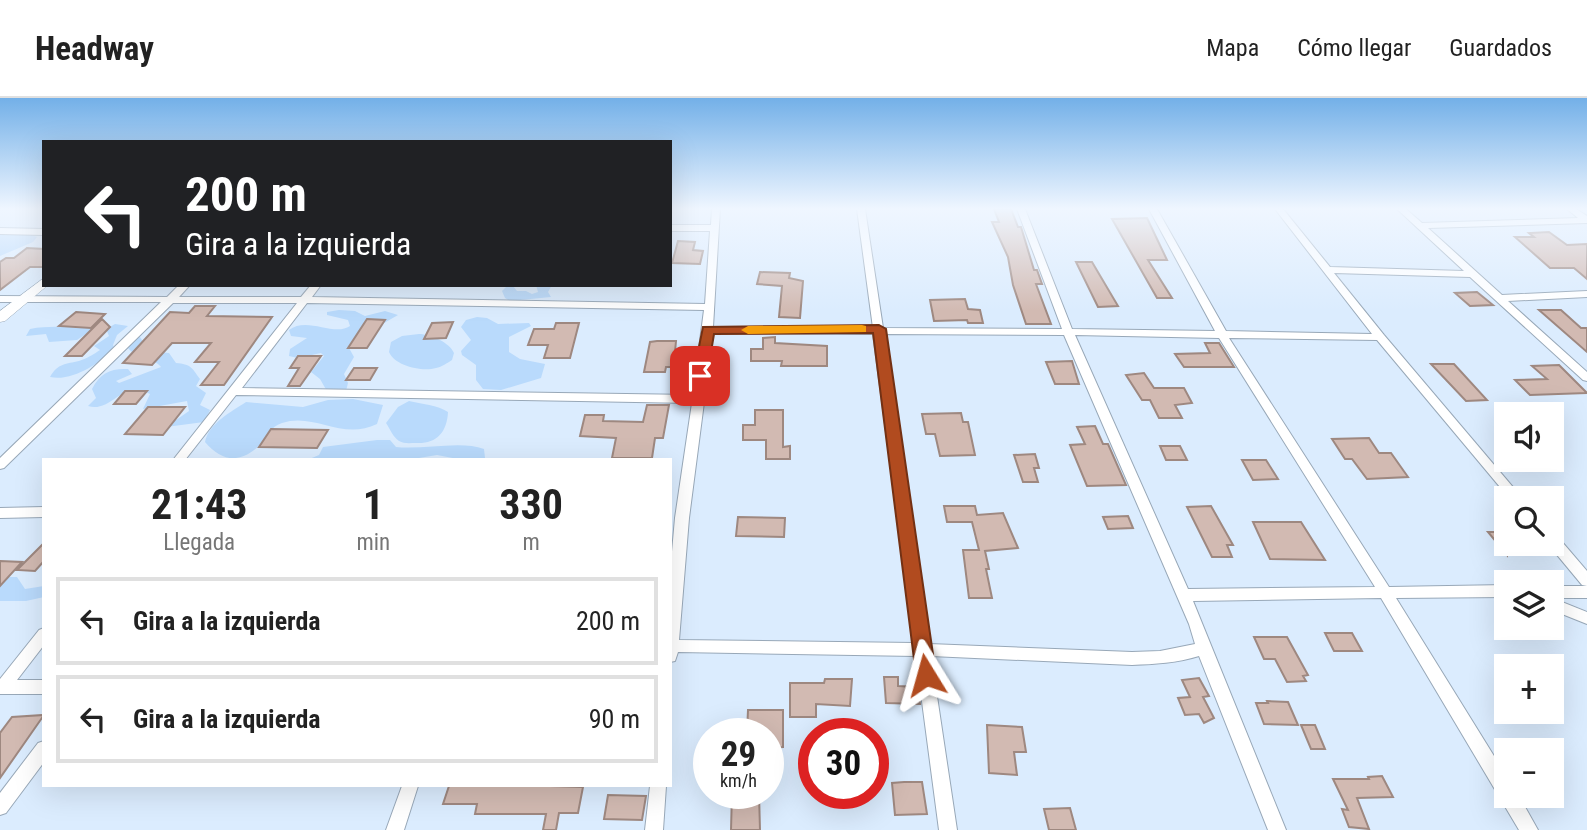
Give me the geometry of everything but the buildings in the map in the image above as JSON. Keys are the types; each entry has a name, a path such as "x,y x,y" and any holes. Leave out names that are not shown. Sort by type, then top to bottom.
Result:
{"street":[{"path":"672,620 676,518 708,330 713,243"},
{"path":"866,243 948,830"},
{"path":"1034,243 1068,332 1183,595 1277,830"},
{"path":"1172,243 1223,335 1494,772"},
{"path":"1307,243 1380,337 1506,486"},
{"path":"1440,243 1587,378"},
{"path":"1329,270 1473,274"},
{"path":"0,318 42,284"},
{"path":"0,466 183,287"},
{"path":"181,458 314,287"},
{"path":"1502,298 1587,295"},
{"path":"0,299 304,300 708,307"},
{"path":"708,330 879,329 1380,337"},
{"path":"233,391 697,399"},
{"path":"0,513 42,512"},
{"path":"1564,554 1587,581"},
{"path":"1183,595 1494,592"},
{"path":"1564,592 1587,592"},
{"path":"1564,609 1587,618"},
{"path":"2,687 42,637"},
{"path":"672,646 923,649 1139,658 1191,654 1203,648"},
{"path":"2,687 42,687"},
{"path":"0,807 42,751"},
{"path":"395,830 410,787"},
{"path":"654,830 659,787"},
{"path":"1516,808 1529,830"}],"shaded area":[{"path":"0,243 30,243 0,256"},
{"path":"506,287 514,287 517,291 532,294 538,292 537,287 551,287 548,292 551,297 510,301 502,291"},
{"path":"355,311 365,316 385,311 398,315 351,342 349,348 354,357 344,374 348,383 346,391 328,393 320,379 311,372 324,356 321,353 298,358 289,356 290,349 307,338 291,336 289,330 304,325 344,329 350,326 348,320 327,315 327,312"},
{"path":"487,318 498,324 529,323 531,326 509,337 509,352 520,359 545,364 541,378 501,390 483,389 476,380 476,365 462,355 461,351 471,340 461,327 466,320"},
{"path":"82,323 94,325 95,328 77,340 49,342 46,334 26,336 30,329"},
{"path":"115,324 128,326 117,335 113,345 115,350 76,374 50,377 59,367 82,360 100,350 94,346 109,336 106,329"},
{"path":"419,334 434,337 449,346 454,353 452,360 438,367 424,369 410,367 392,357 389,352 391,342 402,336"},
{"path":"140,337 149,351 169,353 176,363 188,366 195,372 200,379 196,386 206,393 200,405 210,410 204,422 166,427 189,411 187,401 143,409 150,394 140,390 124,393 104,405 88,406 96,398 92,389 107,373 116,369 128,369 132,374 116,381 119,383 161,367 128,348 133,338"},
{"path":"353,399 383,405 377,424 352,429 305,421 282,423 272,429 253,451 238,458 218,454 205,442 216,424 246,402 303,407 328,400"},
{"path":"409,401 448,412 445,426 439,436 423,443 403,443 395,437 386,423 398,407"},
{"path":"377,440 390,440 396,447 464,445 484,449 485,458 437,455 419,458 312,458 319,455 323,447"},
{"path":"17,577 25,589 42,586 42,597 26,601 0,601 0,580"}],"slow traffic":[{"path":"748,330 862,329"}],"route":[{"path":"700,376 708,330 879,329 926,675"}]}
